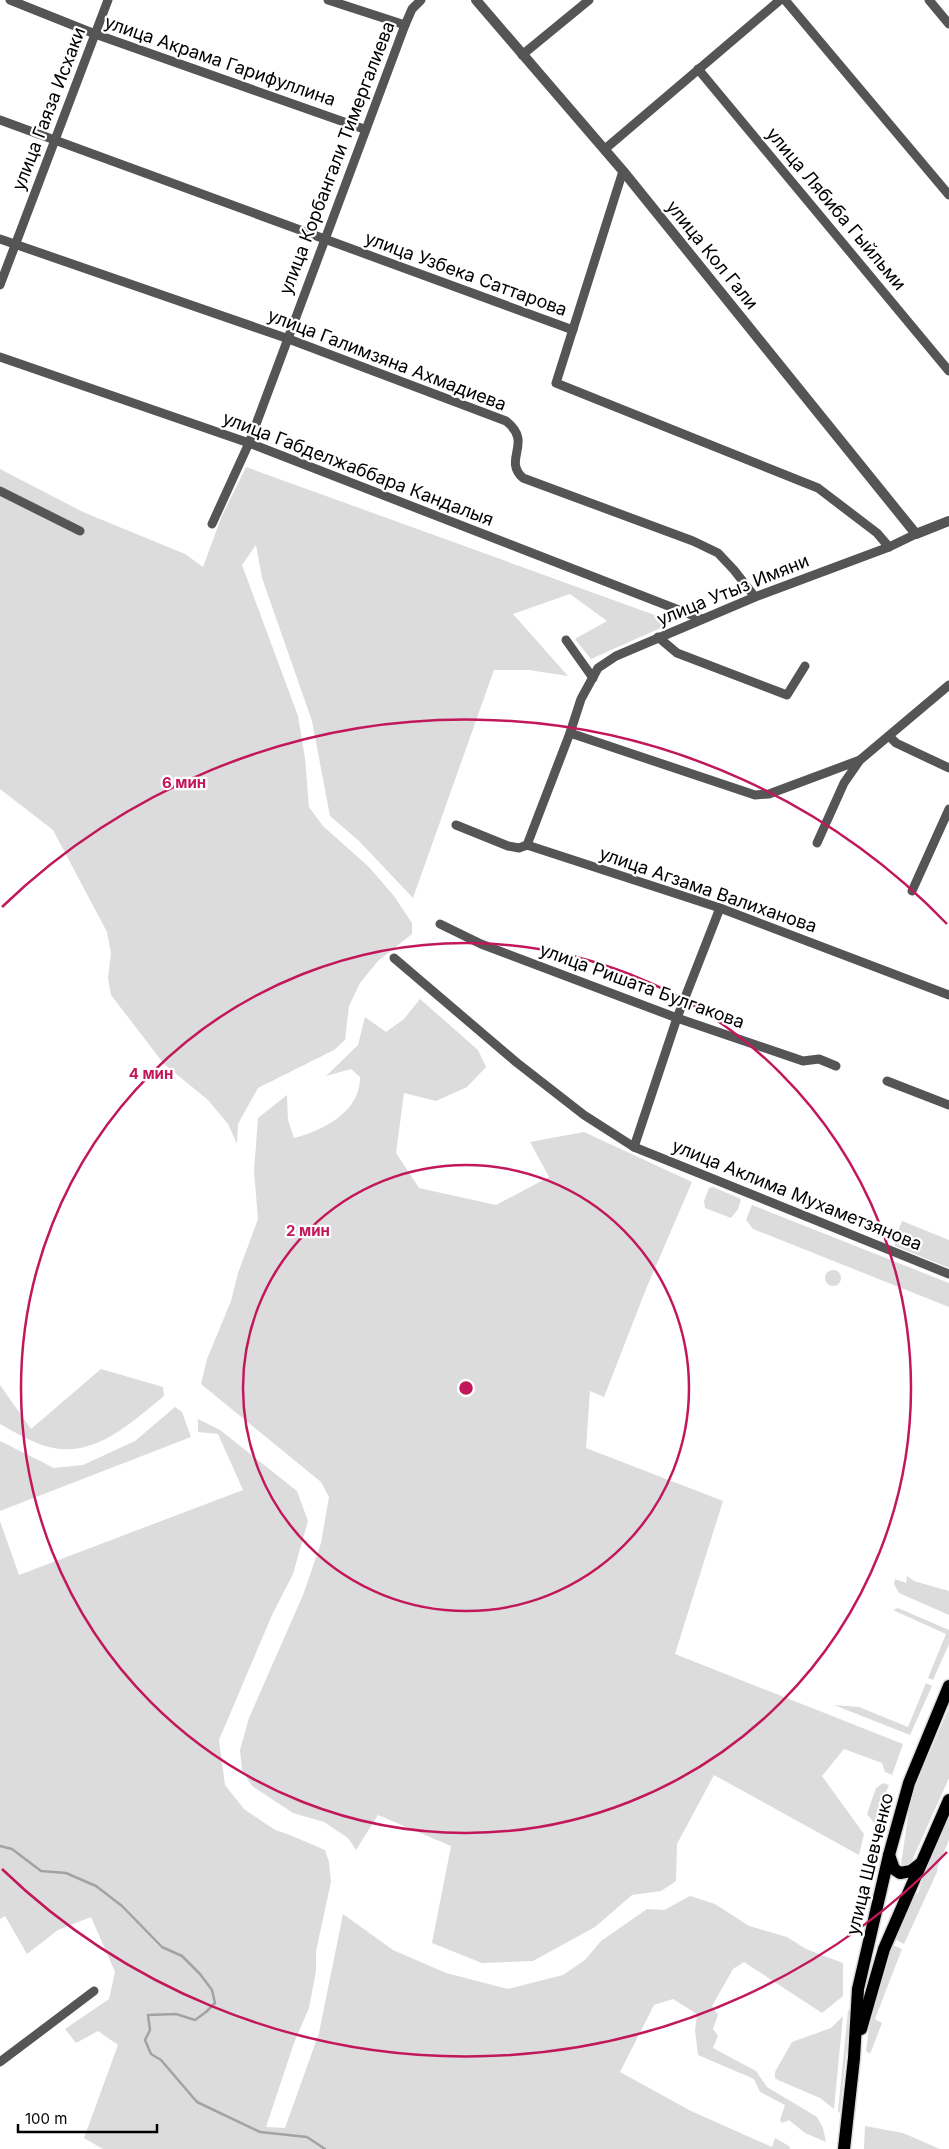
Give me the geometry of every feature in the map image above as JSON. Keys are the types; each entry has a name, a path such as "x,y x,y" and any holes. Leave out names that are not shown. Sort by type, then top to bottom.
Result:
{"main road":[{"name":"улица Шевченко","path":"844,2149 854,2058 858,1989 889,1855 909,1783 949,1686"},
{"name":"улица Шевченко","path":"854,2058 884,1949 949,1800"},
{"path":"889,1855 894,1869 900,1873 911,1871 922,1862"},
{"path":"858,1989 872,1991"}],"street":[{"name":"улица Акрама Гарифуллина","path":"10,0 95,34 364,129"},
{"name":"улица Гаяза Исхаки","path":"0,285 108,0"},
{"path":"328,0 405,25"},
{"name":"улица Корбангали Тимергалиева","path":"212,524 248,443 364,129 405,25 412,9 421,0"},
{"name":"улица Кол Гали","path":"476,0 605,149 916,534"},
{"path":"522,55 588,0"},
{"path":"605,149 780,0"},
{"path":"785,0 949,195"},
{"path":"929,0 949,24"},
{"name":"улица Лябиба Гыйльми","path":"698,69 949,371"},
{"name":"улица Узбека Саттарова","path":"0,120 323,240 573,330 556,383 818,488 877,534 889,547"},
{"path":"573,330 623,171"},
{"name":"улица Галимзяна Ахмадиева","path":"0,239 286,338 506,422 514,428 518,437 519,447 515,458 515,465 518,474 523,478 693,541 718,554 734,570 755,597"},
{"name":"улица Габделжаббара Кандалыя","path":"0,357 248,443 702,619"},
{"path":"0,491 80,531"},
{"name":"улица Утыз Имяни","path":"527,845 581,699 598,668 616,656 658,637 755,597 889,547 949,521"},
{"path":"658,637 677,653 788,695 805,666"},
{"path":"566,640 593,678"},
{"path":"817,843 844,783 860,760 949,685"},
{"path":"570,733 755,795 769,794 860,760"},
{"path":"889,736 896,743 949,768"},
{"path":"912,890 949,809"},
{"name":"улица Агзама Валиханова","path":"456,825 508,846 519,848 527,845 720,908 949,996"},
{"path":"634,1147 677,1018 720,908"},
{"name":"улица Ришата Булгакова","path":"440,924 481,944 677,1018 802,1060 819,1059 836,1066"},
{"name":"улица Аклима Мухаметзянова","path":"394,958 539,1080 584,1115 634,1147 949,1274"},
{"path":"887,1081 949,1105"},
{"path":"0,2062 94,1991"}],"shaded area":[{"path":"246,467 674,622 591,659 575,639 607,621 570,594 513,614 568,676 529,670 494,670 413,898 359,841 330,816 312,721 262,578 256,545 242,565 298,716 305,758 309,807 323,826 369,867 394,896 412,923 412,934 378,961 360,983 349,1006 345,1040 334,1050 258,1088 238,1124 237,1144 228,1124 208,1100 164,1064 111,995 108,978 111,953 107,932 53,830 0,789 0,469 83,512 185,554 203,567 221,518"},
{"path":"420,999 478,1050 486,1067 467,1087 436,1101 404,1093 396,1153 419,1188 496,1205 549,1177 530,1142 584,1132 692,1182 646,1289 604,1397 590,1391 586,1448 723,1501 675,1654 903,1744 892,1775 885,1772 882,1763 844,1749 822,1776 864,1834 859,1855 714,1775 677,1844 676,1881 661,1891 632,1895 595,1927 533,1961 482,1963 432,1943 451,1846 378,1815 356,1850 348,1838 324,1822 293,1813 252,1786 242,1770 240,1750 249,1718 303,1595 321,1543 329,1497 321,1482 201,1384 207,1359 231,1301 238,1273 258,1219 254,1171 258,1118 287,1095 288,1120 294,1138 328,1125 338,1118 354,1100 359,1089 360,1077 351,1069 326,1076 358,1045 365,1017 386,1032 404,1019"},
{"path":"713,1187 741,1199 738,1209 731,1218 705,1208 704,1201 709,1188"},
{"path":"752,1205 949,1283 949,1307 753,1229 746,1220"},
{"path":"902,1221 949,1240 949,1268 895,1246 894,1242"},
{"path":"833,1270 841,1278 833,1286 825,1278"},
{"path":"101,1369 163,1387 164,1396 139,1417 111,1436 81,1448 49,1447 24,1437 0,1424 0,1385 31,1429"},
{"path":"175,1407 182,1412 191,1437 0,1511 0,1441 54,1468 83,1465 135,1441"},
{"path":"198,1419 220,1430 297,1491 308,1521 293,1574 272,1615 219,1740 225,1785 244,1809 275,1830 325,1850 329,1862 331,1882 316,1951 316,1971 309,2008 294,2043 266,2127 285,2128 319,2033 343,1914 393,1950 446,1973 508,1989 563,1975 585,1960 601,1941 647,1909 664,1910 690,1896 715,1904 749,1926 787,1937 806,1949 843,1963 843,1996 822,2013 744,1962 733,1969 712,2006 718,2015 713,2029 718,2036 713,2048 756,2071 767,2087 817,2117 823,2128 826,2142 805,2133 789,2120 782,2123 780,2120 785,2105 760,2092 754,2079 698,2055 695,2030 697,2014 673,1999 654,2005 620,2072 691,2111 772,2147 775,2138 789,2146 790,2149 103,2149 84,2138 118,2045 98,2031 76,2043 65,2029 109,1999 115,1972 91,1917 58,1930 27,1954 5,1916 0,1919 0,1521 19,1575 243,1490 218,1434 198,1432"},
{"path":"907,1576 914,1581 949,1591 949,1615 899,1593 894,1584 895,1579 906,1583"},
{"path":"898,1608 949,1630 949,1644 933,1680 928,1678 946,1634 893,1610"},
{"path":"926,1683 932,1686 910,1735 834,1705 859,1707 908,1727"},
{"path":"949,1708 949,1778 910,1865 904,1869 901,1864 911,1796"},
{"path":"883,1783 889,1785 875,1824 867,1814 876,1788"},
{"path":"949,1807 949,1840 937,1872 904,1944 893,1938 909,1900 918,1893 925,1871 923,1866"},
{"path":"890,1944 902,1949 875,2019 882,2023 870,2054 866,2051 871,2012"},
{"path":"851,2009 840,2113 838,2111 848,2011"},
{"path":"843,2016 834,2109 820,2098 778,2080 775,2078 775,2072 792,2042 831,2028"},
{"path":"865,2126 903,2133 940,2149 864,2149"}],"waterway":[{"path":"0,1846 12,1849 41,1871 66,1873 96,1886 122,1906 162,1947 182,1956 200,1974 212,1990 215,2003 195,2020 176,2014 148,2015 150,2030 145,2040 151,2054 161,2060 197,2102 260,2132 307,2137 325,2149"}]}
